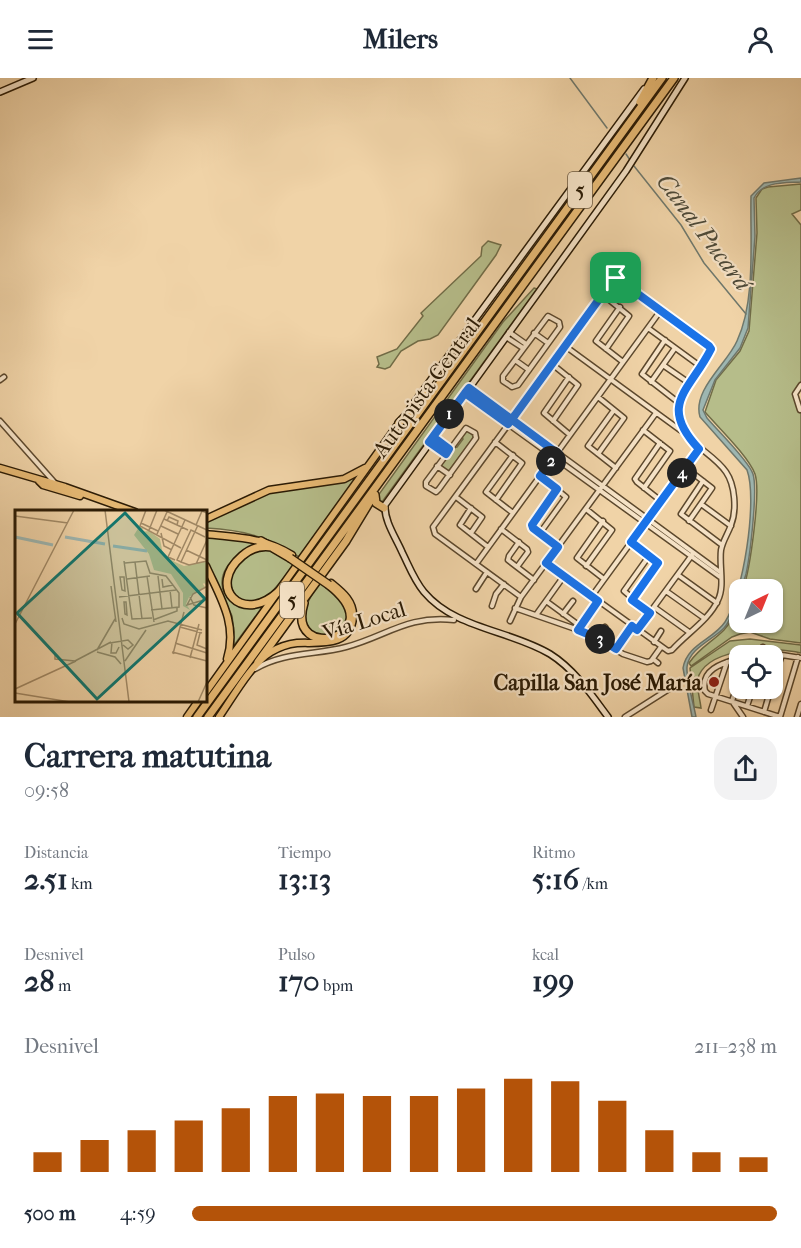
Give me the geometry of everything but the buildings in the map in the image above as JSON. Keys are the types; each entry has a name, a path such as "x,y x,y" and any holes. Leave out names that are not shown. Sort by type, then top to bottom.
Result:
{"highway":[{"path":"625,128 653,78"},
{"name":"Autopista Central","path":"197,717 662,78"},
{"name":"Autopista Central","path":"208,717 674,78"},
{"path":"399,423 455,362"},
{"path":"377,484 375,501 384,508"},
{"path":"258,662 358,523 377,484"},
{"path":"261,541 291,556 329,584 343,598 350,612 347,627 336,637 327,640 319,639 307,630 301,615 306,596"},
{"path":"272,547 256,547 244,555 231,568 227,583 233,598 247,605 264,602 278,592"}],"main road":[{"path":"207,691 399,423"},
{"path":"207,519 269,490 346,478 370,464"},
{"path":"0,468 55,484 127,510"},
{"path":"39,481 44,485 126,510"},
{"path":"207,534 242,536 273,544 291,556"},
{"path":"207,568 230,623 231,641 225,665"},
{"path":"219,717 258,662 271,652 298,643 327,643 345,635 352,624 352,609 346,596 329,584"},
{"path":"187,717 198,702"}],"street":[{"path":"0,92 33,78"},
{"path":"399,423 578,176 653,78"},
{"path":"608,717 576,676 553,656 530,644 465,620 443,609 430,598 416,581 384,508 386,501 630,166 686,78"},
{"path":"521,597 435,534 433,530 455,496 616,278 619,268"},
{"path":"546,563 669,651 704,618 717,603 721,592 722,545 731,526 734,512 730,480 723,467 699,449 685,432 679,415 680,403 689,383 711,348 616,278"},
{"path":"602,294 628,313 629,317 606,349"},
{"path":"620,307 596,340 623,362"},
{"path":"476,564 661,310"},
{"path":"551,316 559,322 560,326 548,343 516,387 504,382 502,376 546,317 551,316"},
{"path":"648,328 700,366"},
{"path":"534,333 548,343"},
{"path":"507,334 524,346"},
{"path":"665,340 642,373 680,403"},
{"path":"565,346 685,432"},
{"path":"651,382 675,348"},
{"path":"514,360 529,370"},
{"path":"552,364 577,382 578,386 552,421"},
{"path":"663,365 689,383"},
{"path":"569,377 544,412 570,435"},
{"path":"800,410 795,394 801,385"},
{"path":"467,390 512,419 555,455"},
{"path":"467,390 508,424 647,521 721,578"},
{"path":"598,397 622,415 623,420 598,454"},
{"path":"614,410 588,446 616,468"},
{"path":"510,621 521,597 656,412"},
{"path":"0,421 55,484"},
{"path":"465,429 470,429 476,434 476,438 450,475 437,491 433,491 427,487 426,482 437,466 465,429"},
{"path":"643,430 670,452 644,488"},
{"path":"431,440 448,451"},
{"path":"495,442 522,464 496,500"},
{"path":"660,443 636,481 661,501"},
{"path":"592,596 699,449"},
{"path":"513,455 487,491 513,513"},
{"path":"437,466 450,475"},
{"path":"686,468 712,488 689,521"},
{"path":"540,476 566,497 540,533"},
{"path":"703,481 681,513 722,545"},
{"path":"557,489 532,523 533,528 558,547"},
{"path":"455,496 482,517 471,533"},
{"path":"701,504 731,526"},
{"path":"471,508 460,525 488,547"},
{"path":"586,509 612,528 586,566"},
{"path":"603,522 577,558 604,579"},
{"path":"501,530 527,548 528,551 517,567"},
{"path":"519,542 508,558 534,580"},
{"path":"631,542 658,563 632,600"},
{"path":"692,554 721,572"},
{"path":"637,630 692,554"},
{"path":"649,556 625,588 625,594 650,613"},
{"path":"476,589 487,572"},
{"path":"678,575 717,603"},
{"path":"536,615 564,576"},
{"path":"492,606 496,594 504,584"},
{"path":"666,591 704,618"},
{"path":"546,601 579,628 623,654 647,662 653,659 661,647"},
{"path":"563,614 573,601"},
{"path":"579,628 598,601"},
{"path":"654,607 689,632"},
{"path":"515,608 579,628"},
{"path":"435,619 443,609"},
{"name":"Vía Local","path":"252,671 279,658 346,647 408,623 435,619 454,620"},
{"path":"616,649 632,626"},
{"path":"597,638 605,627"},
{"path":"654,642 661,631"},
{"path":"727,662 716,666 707,675 704,684 705,691 780,717 800,657 783,655"},
{"path":"653,659 658,663"},
{"path":"711,710 727,662"},
{"path":"625,717 669,689"},
{"path":"747,706 749,699"},
{"path":"764,712 768,699"},
{"path":"732,701 742,717"},
{"path":"797,717 801,704"}],"green space":[{"path":"801,184 801,210 792,214 801,225 801,384 795,399 801,414 801,643 770,639 753,633 783,633 783,579 746,579 754,531 757,497 755,474 740,451 705,412 716,380 740,351 749,331 757,233 756,198 762,189"},
{"path":"488,241 501,245 496,255 438,335 418,341 401,351 390,367 385,369 377,367 379,364 377,357 397,349 423,316 421,313 481,256 482,247"},
{"path":"534,288 537,289 382,502 379,502 377,497 503,322"},
{"path":"470,391 717,571 716,573 468,393"},
{"path":"468,430 474,437 448,472 441,465"},
{"path":"359,474 299,557 254,535 207,528 207,520 267,492"},
{"path":"207,536 258,544 245,550 234,559 223,576 222,585 229,599 244,607 263,606 232,648 234,632 232,616 207,561"},
{"path":"267,549 277,551 295,565 270,594 253,603 239,599 230,589 235,570 250,554"},
{"path":"320,583 342,601 347,617 343,628 334,634 322,635 312,631 306,621 307,605"},
{"path":"729,623 729,633 745,633 732,637 691,666 689,663 697,653"},
{"path":"750,639 801,645 801,653 783,650 783,645 729,645 729,655 717,658 706,665 699,675 701,708 694,707 690,668 730,641"}],"water":[{"path":"801,178 801,182 781,183 763,188 754,198 755,236 748,328 740,348 715,380 703,410 753,474 755,494 753,523 748,565 744,579 741,579 750,524 750,484 747,470 700,417 699,407 706,387 732,350 743,325 750,289 751,196 764,183"},
{"path":"729,615 729,620 724,628 697,649 689,660 688,678 696,717 692,717 683,668 685,660 695,648 725,622"}],"waterway":[{"name":"Canal Pucará","path":"570,78 607,128"},
{"name":"Canal Pucará","path":"626,154 630,160"},
{"name":"Canal Pucará","path":"634,166 681,225 704,263 746,314"}],"place":[{"name":"Capilla San José María","path":"714,682"}],"route":[{"path":"616,278 613,280 515,415 512,419 508,424 465,393 429,442 446,454 449,449 433,437 465,393 469,388 512,419 557,453 540,476 557,489 532,525 558,547 546,563 598,601 578,630 616,649 632,626 637,630 650,613 632,600 658,563 631,542 699,449 683,428 679,407 683,392 711,349 616,278"}]}
